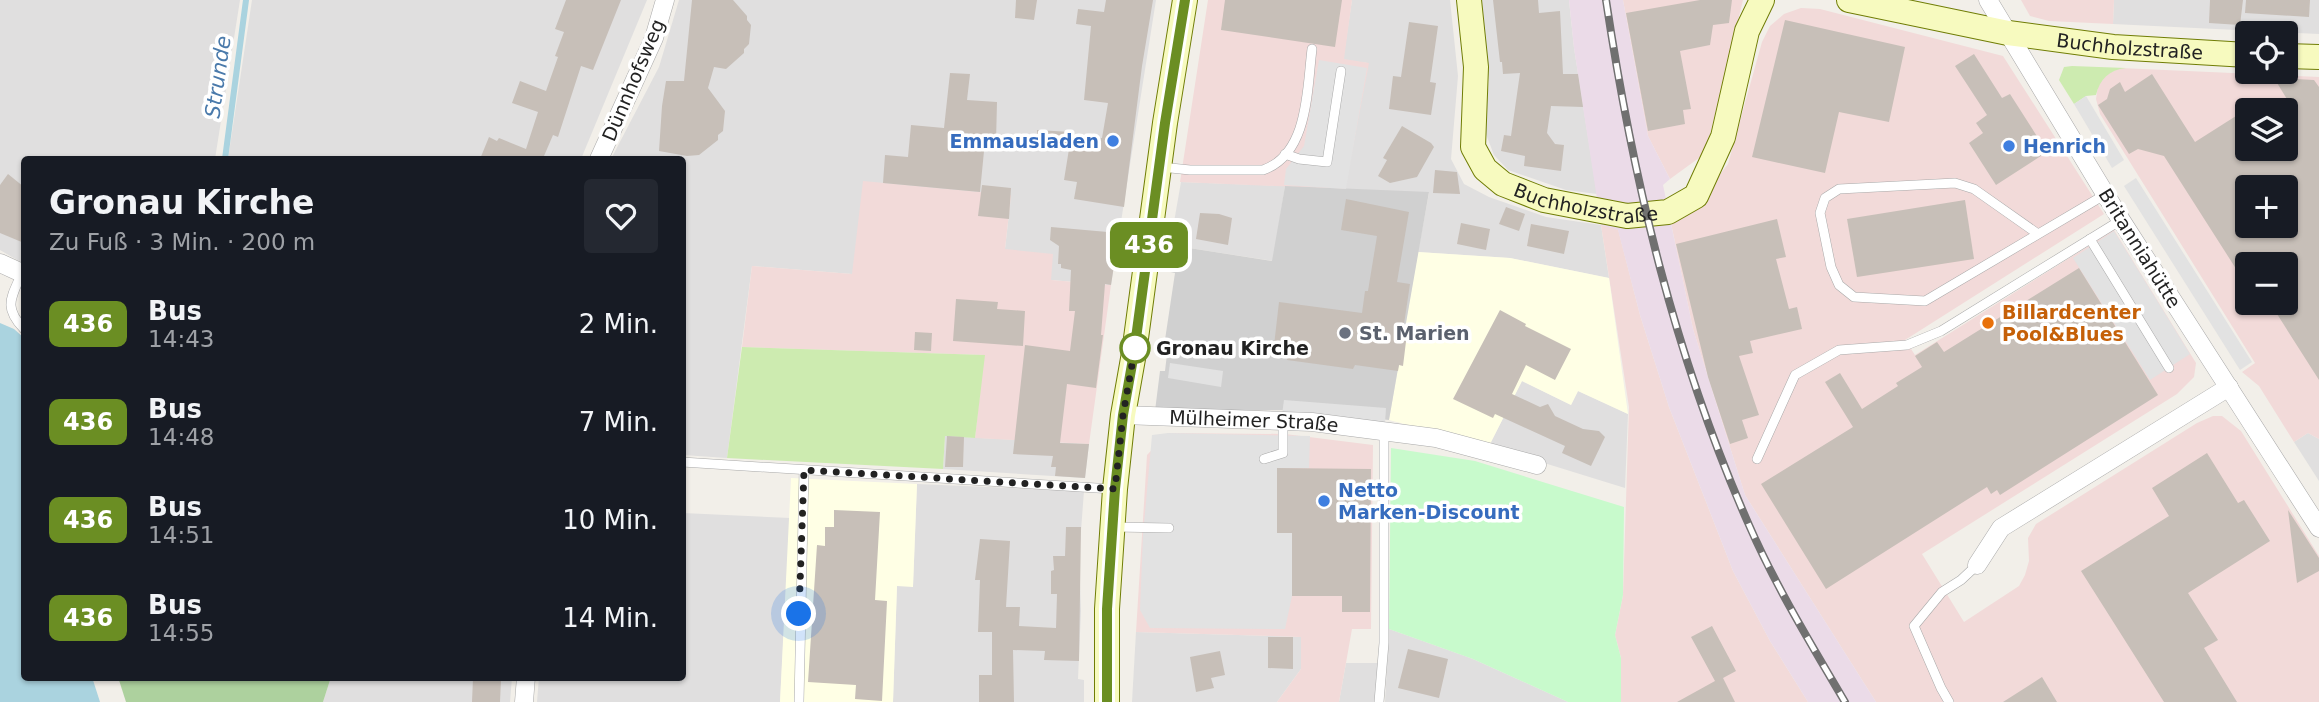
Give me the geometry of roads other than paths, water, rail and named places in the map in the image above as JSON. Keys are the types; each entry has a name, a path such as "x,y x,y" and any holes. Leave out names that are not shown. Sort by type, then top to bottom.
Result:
{"street":[{"name":"Dünnhofsweg","path":"600,156 654,38 665,0"},
{"path":"1107,702 1107,609 1123,415 1185,0"},
{"name":"Buchholzstraße","path":"1469,0 1476,67 1473,148 1485,169 1503,184 1544,200 1627,216 1668,212 1696,196 1723,137 1747,31 1762,0"},
{"name":"Buchholzstraße","path":"1849,0 2008,33 2113,47 2235,54"},
{"name":"Britanniahütte","path":"1988,0 2121,220 2319,528"},
{"path":"2298,56 2319,57"},
{"path":"0,263 21,273"},
{"path":"1977,565 2001,528 2229,387"},
{"name":"Mülheimer Straße","path":"1123,415 1312,422 1436,438 1537,466"},
{"path":"524,702 526,681"}],"lane":[{"path":"1159,167 1191,170 1263,170 1271,167 1293,145 1300,131 1312,49"},
{"path":"1285,154 1299,159 1327,162 1341,71"},
{"path":"2038,234 1974,189 1955,183 1839,189 1825,198 1820,212 1831,267 1839,285 1854,297 1925,301 2106,194"},
{"path":"1758,459 1794,375 1839,350 1907,345 1941,331 2121,220"},
{"path":"2090,239 2169,368"},
{"path":"21,278 10,301 10,309 21,325"},
{"path":"1264,459 1283,453 1283,421"},
{"path":"1379,702 1384,643 1384,431"},
{"path":"686,462 1115,489"},
{"path":"799,702 804,470"},
{"path":"1113,527 1170,528"},
{"path":"1949,702 1914,626 1942,593 1977,565"}],"water":[{"path":"0,323 21,335 21,681 93,681 100,702 0,702"}],"waterway":[{"name":"Strunde","path":"225,156 246,0"}],"railway":[{"path":"1606,0 1629,134 1644,201 1678,333 1699,398 1759,548 1794,615 1845,702"}],"place":[{"name":"Emmausladen","path":"1113,141"},
{"name":"Henrich","path":"2009,146"},
{"name":"Billardcenter Pool&Blues","path":"1988,323"},
{"name":"St. Marien","path":"1345,333"},
{"name":"Gronau Kirche","path":"1135,348"},
{"name":"Netto Marken-Discount","path":"1324,501"}]}
